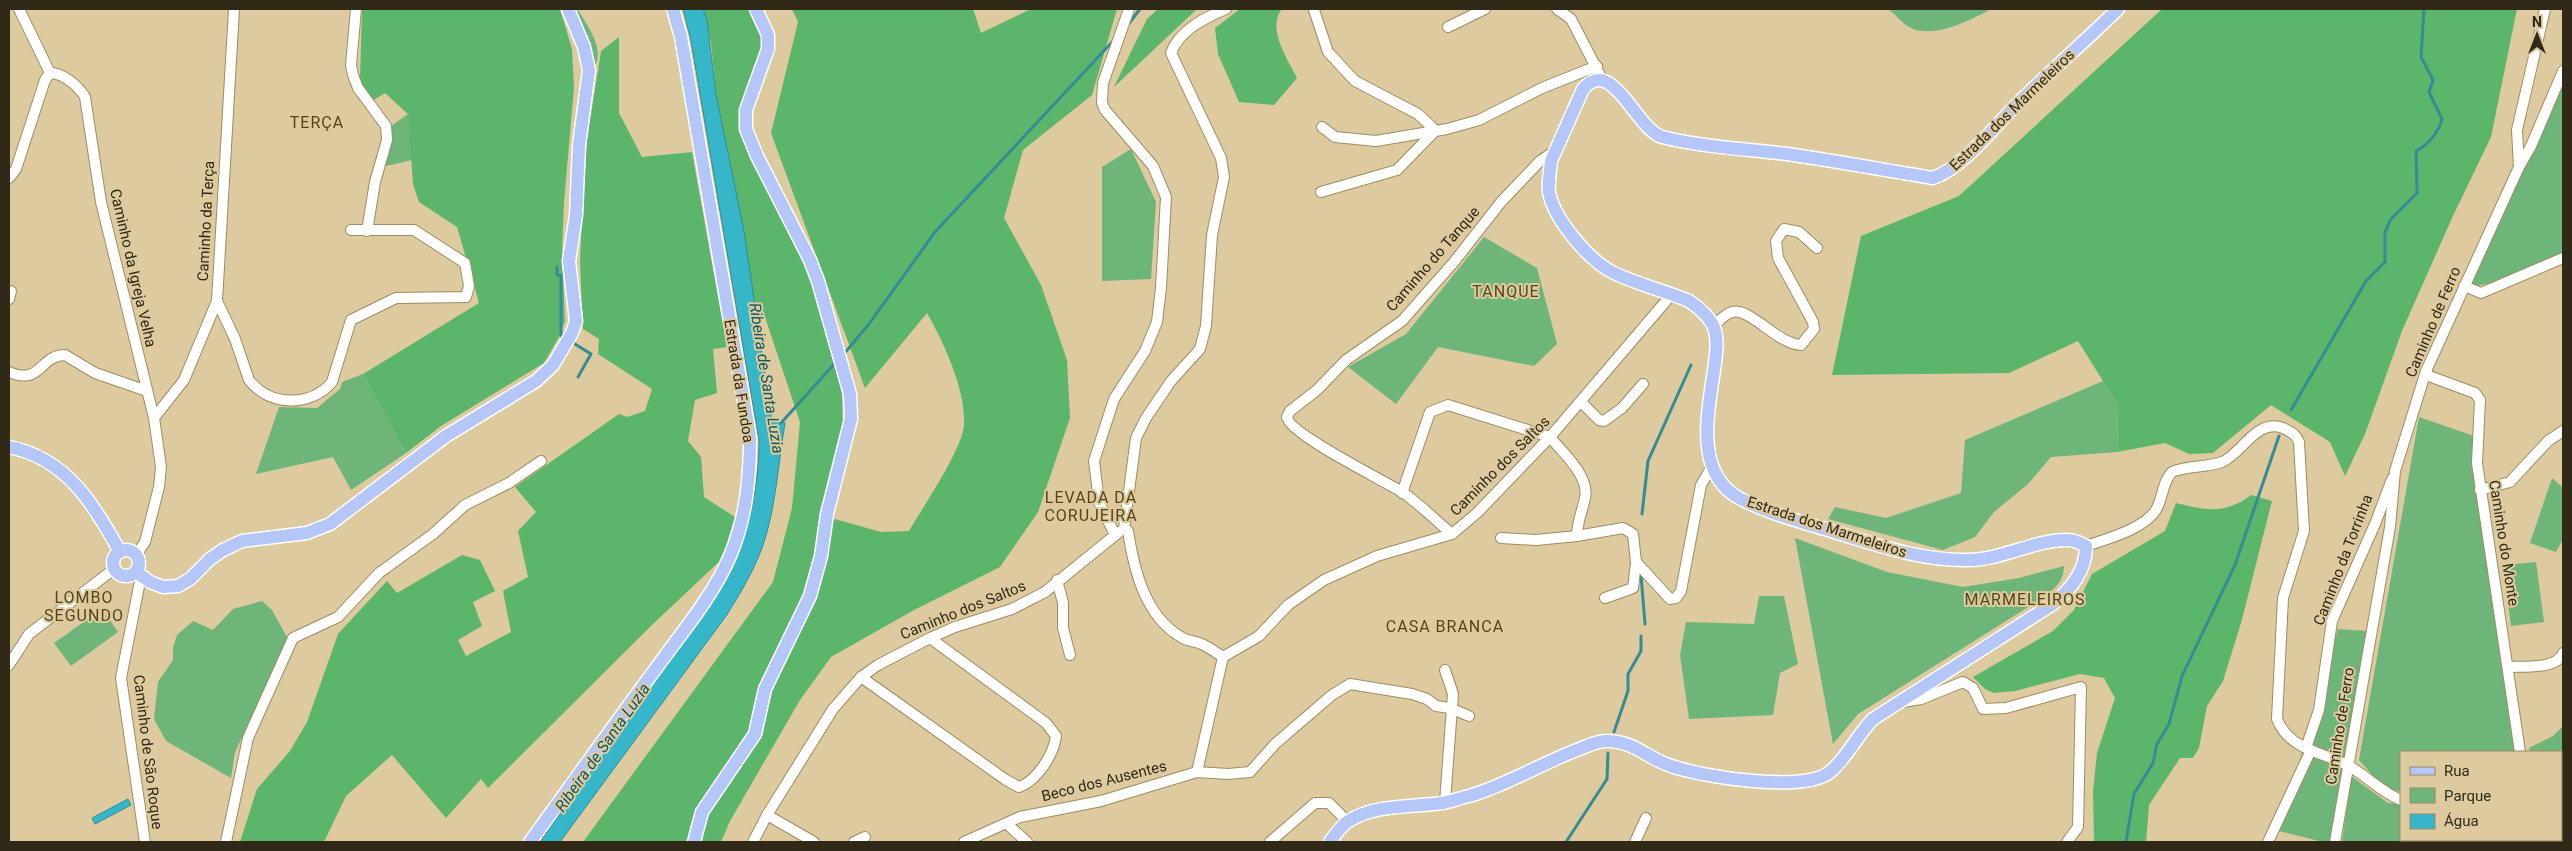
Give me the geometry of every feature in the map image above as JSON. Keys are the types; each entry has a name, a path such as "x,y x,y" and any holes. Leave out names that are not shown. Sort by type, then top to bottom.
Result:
{"main road":[{"path":"138,574 139,564 136,555 130,551 120,552 114,560 114,569 124,576 138,574 163,588 178,586 190,579 210,559 242,542 307,533 330,524 446,436 536,381 553,365 572,333 576,320 569,262 576,215 578,153 589,70 584,47 568,9"},
{"name":"Estrada da Fundoa","path":"530,842 706,598 730,556 741,525 747,498 750,473 750,437 681,37 673,9"},
{"path":"694,842 702,812 755,734 765,689 810,596 821,556 827,514 851,419 850,394 810,260 757,156 746,129 746,110 768,49 768,35 756,9"},
{"name":"Estrada dos Marmeleiros","path":"1603,81 1611,83 1619,89 1643,124 1658,135 1677,141 1789,154 1933,178 1948,173 1963,161 2019,102 2118,9"},
{"path":"1603,81 1594,81 1583,88 1556,150 1552,162 1549,190 1558,216 1574,237 1610,270 1694,304 1713,326 1716,353 1707,433 1711,468"},
{"path":"9,447 36,454 64,473 105,526 120,552"},
{"name":"Estrada dos Marmeleiros","path":"1711,468 1722,483 1737,497 1757,507 1924,558 1972,560 2069,540 2086,546"},
{"path":"1330,842 1348,822 1378,811 1445,802 1498,786 1569,753 1603,741 1622,742 1636,747 1670,766 1697,773 1783,783 1810,782 1830,772 1860,732 1896,703 2053,604 2073,586 2084,561 2086,546"}],"street":[{"path":"9,178 16,169 45,80 50,73 19,9"},
{"name":"Caminho da Terça","path":"154,418 184,380 217,301 234,9"},
{"path":"356,9 351,65 353,75 358,88 386,126 387,140 375,182 367,231"},
{"path":"1120,532 1099,502 1094,461 1114,399 1145,351 1157,322 1161,288 1166,197 1154,166 1105,110 1102,103 1103,83 1129,9"},
{"path":"1120,532 1136,438 1146,418 1171,381 1200,348 1206,326 1212,235 1224,177 1221,158 1171,53 1180,39 1202,18 1226,9"},
{"path":"1448,27 1485,9"},
{"path":"1557,9 1572,14 1603,81"},
{"name":"Caminho de Ferro","path":"2335,842 2390,527 2395,471 2426,371 2519,167 2517,135 2544,9"},
{"path":"1314,10 1328,52 1355,81 1418,114 1436,130"},
{"path":"1322,128 1335,137 1376,141 1436,130 1479,120 1542,88 1597,66"},
{"path":"2519,167 2563,71"},
{"name":"Caminho da Igreja Velha","path":"50,73 58,74 81,90 85,98 101,202 154,418 161,467 159,487 145,542 136,555"},
{"path":"1321,192 1397,170 1436,130"},
{"path":"2517,135 2524,142 2533,140"},
{"name":"Caminho do Tanque","path":"1402,493 1324,448 1288,422 1287,417 1290,411 1317,390 1346,360 1402,320 1454,262 1501,202 1540,162 1556,150"},
{"path":"1713,326 1728,313 1734,311 1744,312 1784,341 1801,345 1807,341 1814,329 1813,322 1778,258 1776,247 1778,235 1783,227 1799,232 1818,248"},
{"path":"217,301 225,314 249,380 254,386 261,392 285,400 305,401 326,389 332,382 351,320 396,298 466,297 468,292 465,264 422,234 404,229 351,230"},
{"path":"2464,286 2482,293 2563,258"},
{"name":"Caminho dos Saltos","path":"1223,657 1259,636 1288,605 1324,580 1377,556 1452,534 1477,513 1550,437 1672,294"},
{"path":"9,372 21,377 34,375 52,358 65,355 95,373 147,391"},
{"name":"Caminho do Monte","path":"2426,371 2429,376 2475,393 2478,397 2480,413 2476,463 2520,751"},
{"path":"1581,402 1599,420 1604,421 1622,408 1643,384"},
{"path":"1452,534 1402,493 1430,412 1448,405 1550,437 1584,482 1586,495 1578,521 1577,536"},
{"path":"2086,546 2129,531 2144,520 2156,509 2168,476 2172,472 2220,463 2256,432 2270,427 2279,427 2295,434 2299,442 2304,531 2283,598 2276,712 2280,727 2284,733 2309,749 2348,766 2388,795 2400,800"},
{"path":"2480,490 2510,482 2548,441 2563,431"},
{"path":"226,842 248,738 293,638 338,617 379,573 433,534 465,505 509,483 541,461"},
{"path":"1636,562 1642,566 1670,598 1676,598 1681,591 1701,485 1711,468"},
{"name":"Caminho da Torrinha","path":"2268,842 2309,749 2319,710 2332,621 2375,524 2395,471"},
{"path":"2375,524 2382,530 2390,527"},
{"path":"1501,538 1536,540 1577,536 1623,528 1630,530 1633,534 1636,562 1633,588 1605,598"},
{"path":"1120,532 1128,531 1141,587 1166,627 1183,639 1201,644 1223,657 1198,772 1228,774 1254,770 1276,744 1332,696 1350,684 1398,690 1427,699 1436,706 1450,708 1469,716"},
{"name":"Caminho dos Saltos","path":"752,842 766,815 834,709 861,678 878,665 930,638 955,627 1012,609 1045,592 1120,532"},
{"path":"9,664 29,634 114,569"},
{"name":"Caminho de São Roque","path":"138,574 121,678 145,842"},
{"path":"1058,580 1063,603 1063,628 1070,655"},
{"path":"861,678 1006,780 1019,787 1028,784 1053,751 1056,736 1052,729 930,638"},
{"path":"2508,667 2550,664 2562,657 2563,653"},
{"path":"1445,670 1453,694 1450,708 1445,802"},
{"path":"1896,703 1921,699 1963,682 1973,688 1983,709 2006,708 2081,687 2078,827 2067,842"},
{"name":"Beco dos Ausentes","path":"964,842 1020,817 1101,801 1198,772"},
{"path":"1270,842 1315,803 1329,803 1348,822"},
{"path":"766,815 814,842"},
{"path":"1635,842 1646,818"},
{"path":"1007,824 1027,842"},
{"path":"854,842 865,837"}],"green space":[{"path":"362,9 560,9 572,49 574,88 564,202 562,252 565,321 559,337 544,363 441,426 406,453 363,374 479,303 457,227 419,202 413,184 408,114 385,93 372,101 360,79"},
{"path":"574,9 578,10 594,37 598,52 595,66 587,36"},
{"path":"703,9 749,9 766,42 741,109 810,270 842,393 843,437 824,516 881,532 909,531 957,449 962,436 964,411 953,367 927,313 865,388 771,133 798,22 792,9 973,9 981,33 1031,9 1117,9 1092,95 1023,150 1004,218 1041,285 1067,360 1070,418 1038,512 1000,567 914,610 831,657 800,700 730,821 721,842 583,842 773,582 792,508 800,422 761,305 753,304 744,233 716,95 711,42"},
{"path":"1158,9 1197,9 1114,87 1147,19"},
{"path":"1240,9 1282,9 1276,25 1277,34 1297,78 1274,105 1239,102 1218,54 1215,28"},
{"path":"1888,9 1991,9 1951,27 1929,31 1909,27"},
{"path":"2162,9 2517,9 2491,137 2452,218 2402,331 2365,434 2345,476 2330,442 2271,405 2213,453 2189,454 2165,443 2117,452 2118,405 2078,341 2009,373 1832,375 1861,236 1959,196"},
{"path":"619,37 619,113 642,157 692,152 727,347 713,349 717,393 695,400 688,441 701,457 704,497 735,517 722,559 653,624 488,788 481,779 446,818 392,755 346,796 324,842 240,842 257,789 290,751 307,722 338,634 387,581 397,593 462,555 480,560 495,591 473,602 482,626 458,640 466,656 511,632 503,591 528,577 518,531 536,512 515,487 619,414 627,417 645,411 652,389 598,354 599,339 583,329 580,260 587,140 601,51"},
{"path":"2563,78 2563,252 2492,283 2475,286 2472,283"},
{"path":"408,114 412,160 386,166 390,127"},
{"path":"1131,149 1156,202 1151,279 1102,281 1102,167"},
{"path":"1484,237 1537,268 1557,344 1534,366 1438,347 1396,404 1348,367 1406,334"},
{"path":"363,374 406,453 351,490 333,457 256,474 279,407 317,408 340,389 342,382"},
{"path":"2103,381 2118,405 2117,452 2051,457 2028,484 1994,512 1975,537 1943,550 1828,519 1835,507 1886,518 1961,493 1965,440"},
{"path":"2419,417 2477,437 2515,751 2400,751 2400,792 2385,789 2359,760"},
{"path":"2552,478 2563,488 2563,539 2556,552 2530,543"},
{"path":"2251,495 2272,501 2241,623 2223,681 2207,706 2199,748 2193,758 2180,758 2149,805 2146,842 2094,842 2093,792 2097,753 2115,698 2104,678 2080,674 2015,691 1994,693 1985,689 1973,677 2053,631 2074,610 2092,574 2165,531 2176,503 2196,508 2215,509 2232,506"},
{"path":"1795,538 1887,572 1963,587 2019,578 2064,566 2061,579 2049,592 2033,604 1858,714 1833,744"},
{"path":"2536,562 2544,622 2511,626 2503,565"},
{"path":"1759,596 1784,596 1798,664 1780,673 1773,715 1689,719 1680,655 1686,622 1754,624"},
{"path":"262,601 272,610 289,641 235,752 231,778 166,741 154,719 158,682 173,660 173,648 177,635 193,621 213,630 233,609"},
{"path":"102,609 118,632 71,666 54,643"},
{"path":"2338,629 2366,631 2330,842 2323,842 2279,831"},
{"path":"2563,726 2562,755 2562,751 2530,751 2529,748 2553,736"},
{"path":"2351,776 2388,803 2400,804 2400,841 2532,842 2342,842"}],"water":[{"path":"683,9 703,9 707,20 716,95 744,231 772,421 778,419 785,423 774,502 762,548 746,583 726,616 560,842 540,842 725,581 746,530 754,495 759,440 691,41"},
{"path":"128,799 131,805 95,824 92,818"}],"waterway":[{"path":"1127,26 1140,9"},
{"path":"2291,410 2366,281 2385,262 2385,232 2391,219 2417,193 2416,151 2432,138 2441,124 2442,119 2429,92 2433,80 2421,57 2424,9"},
{"path":"843,355 869,324 935,232 1114,40"},
{"path":"557,267 557,275 561,276 561,336 564,338"},
{"path":"570,341 591,354 578,377"},
{"name":"Ribeira de Santa Luzia","path":"781,423 837,361"},
{"path":"1642,514 1648,461 1691,365"},
{"path":"2126,842 2134,794 2153,763 2157,744 2169,724 2182,676 2235,565 2279,436"},
{"path":"1641,575 1645,624"},
{"path":"1614,732 1628,691 1628,674 1641,651 1641,636"},
{"path":"1566,842 1607,779 1608,753"}],"district":[{"name":"TERÇA","path":"317,122"},
{"name":"TANQUE","path":"1506,291"},
{"name":"LEVADA DA CORUJEIRA","path":"1091,506"},
{"name":"MARMELEIROS","path":"2025,599"},
{"name":"LOMBO SEGUNDO","path":"84,606"},
{"name":"CASA BRANCA","path":"1445,626"}]}
